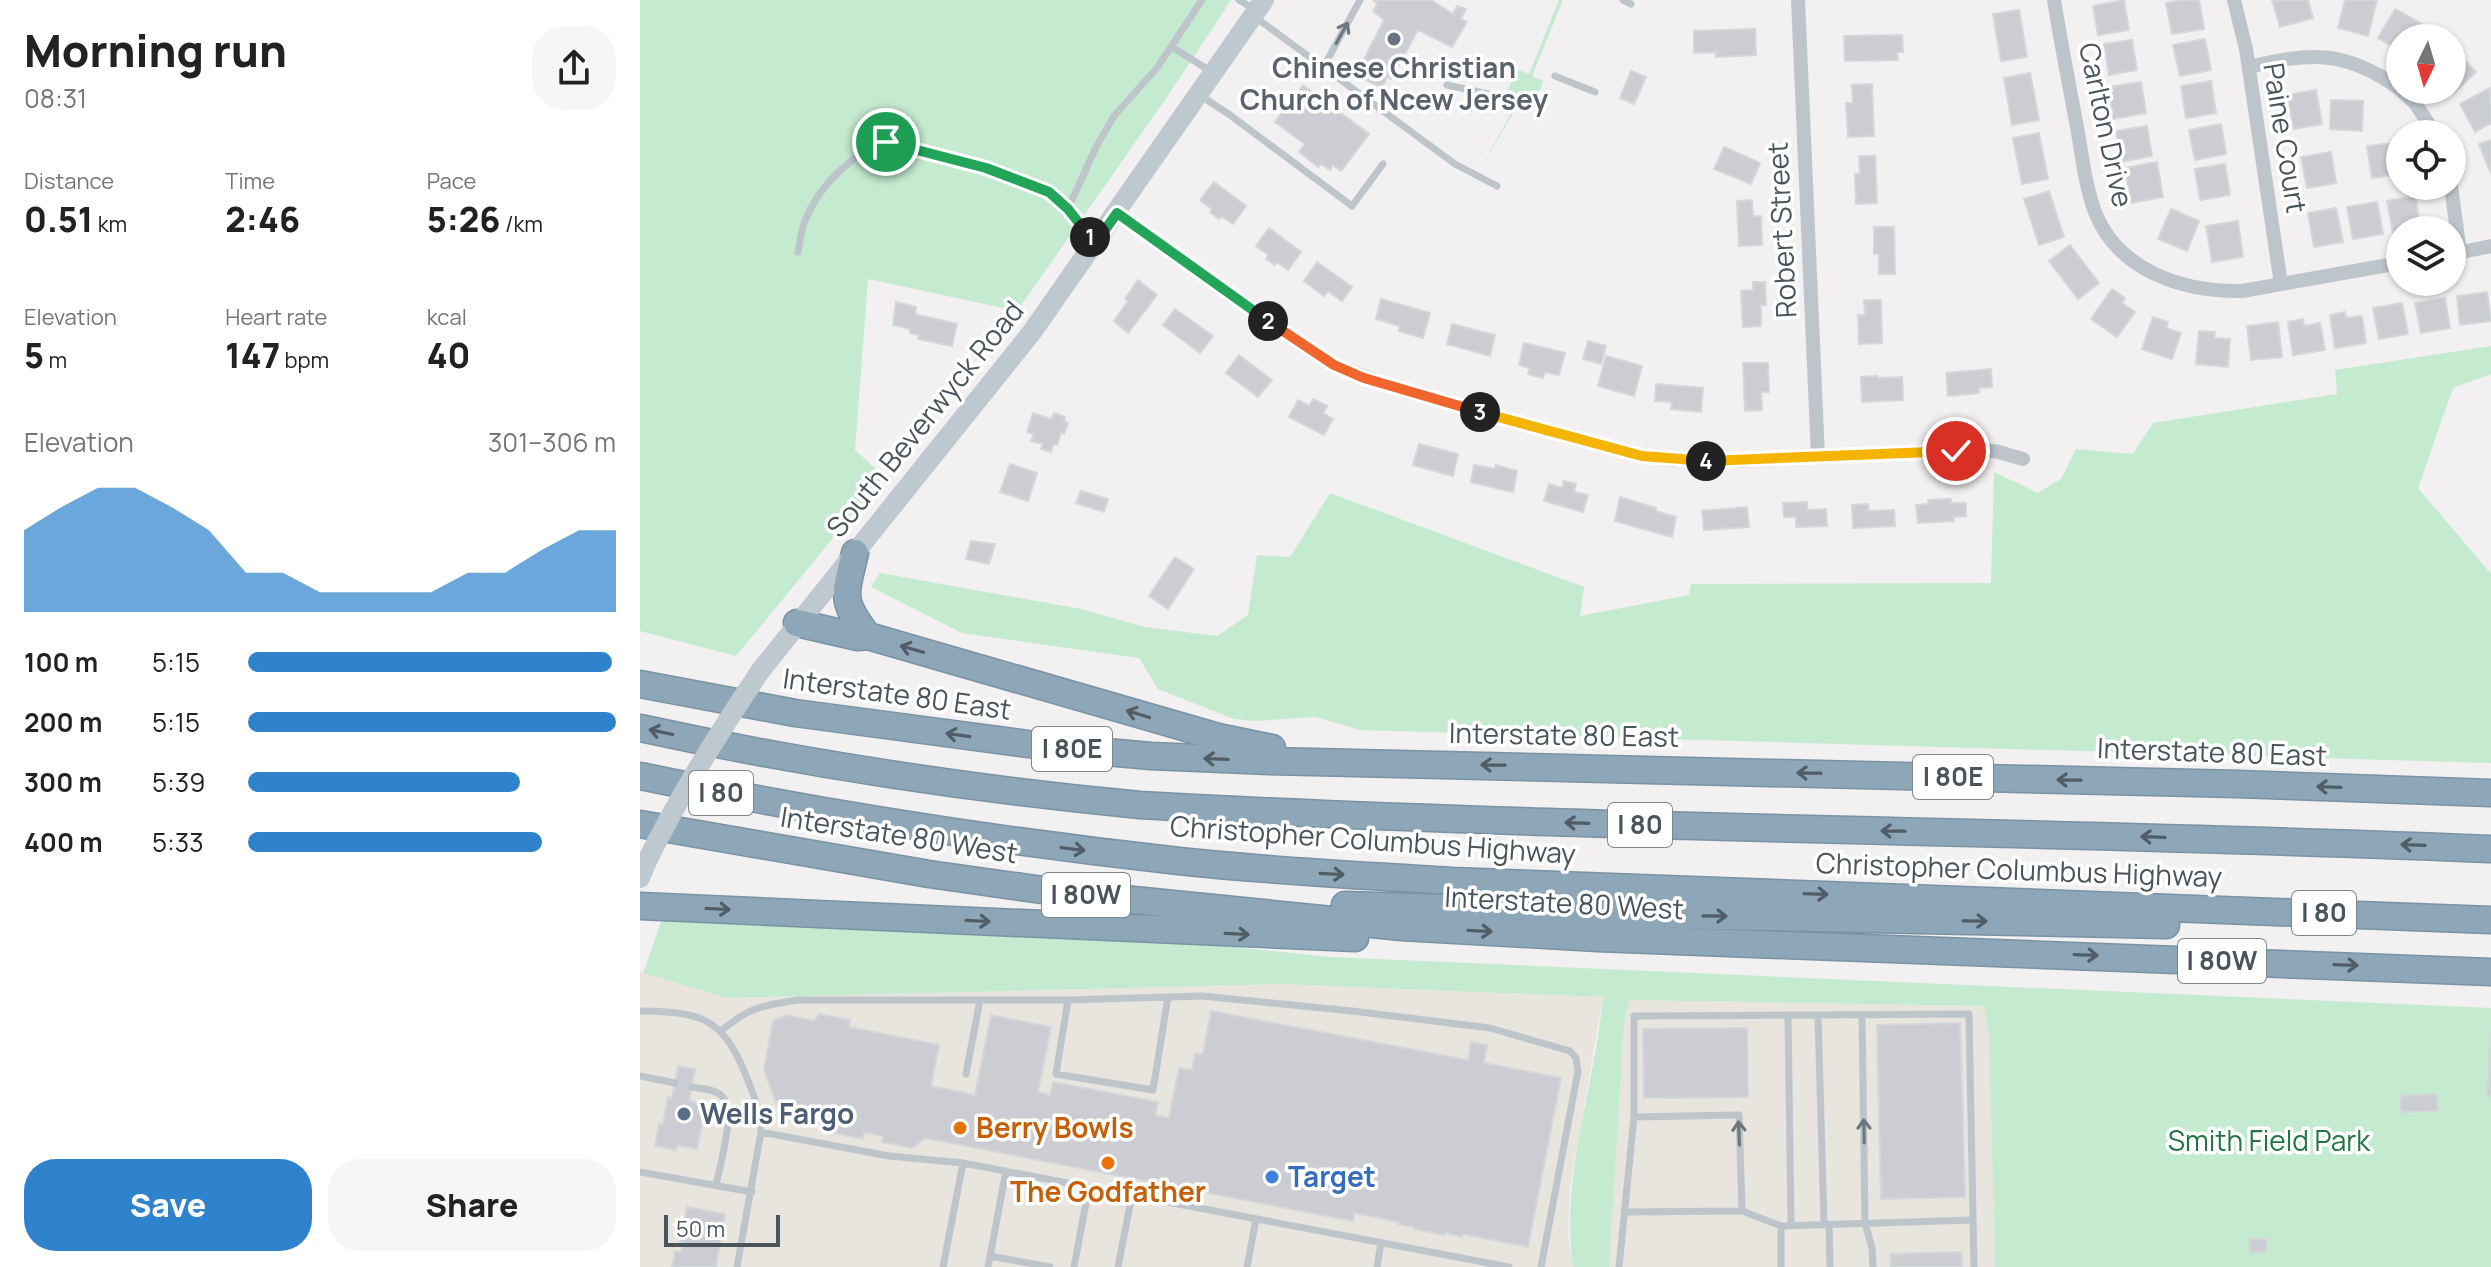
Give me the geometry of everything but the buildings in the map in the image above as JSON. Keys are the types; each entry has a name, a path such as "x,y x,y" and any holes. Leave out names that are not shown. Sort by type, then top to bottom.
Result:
{"highway":[{"path":"855,553 846,593 847,604 868,636"},
{"path":"797,623 858,637 868,636 1218,737 1350,762"},
{"name":"Interstate 80 East","path":"640,684 795,713 1050,747 1151,756 2491,793"},
{"name":"Christopher Columbus Highway","path":"640,728 929,781 1140,805 1687,827 2143,836 2491,849"},
{"name":"Christopher Columbus Highway","path":"640,776 802,808 1028,842 1182,861 1316,873 1451,881 2491,920"},
{"name":"Interstate 80 West","path":"640,824 929,874 1064,893 1402,927 1598,938 2491,972"},
{"path":"772,847 1058,880 1283,901 1392,907 2188,925 2241,910"},
{"path":"640,906 1350,939 1402,927"}],"main road":[{"name":"South Beverwyck Road","path":"644,870 679,798 710,745 761,670 1003,369 1117,213 1258,9"}],"street":[{"name":"Robert Street","path":"1798,0 1818,457"},
{"name":"Carlton Drive","path":"2054,0 2091,197 2103,229 2115,247 2131,261 2159,276 2198,288 2242,291 2386,265"},
{"name":"Paine Court","path":"2234,0 2249,67 2281,284"},
{"path":"2249,67 2290,57 2335,58 2369,70 2386,81"},
{"path":"1117,213 1334,365 1404,391 1642,456 1709,461 1995,451 2023,459"},
{"path":"2466,252 2491,246"}],"lane":[{"path":"1068,209 1114,116 1157,68 1202,0"},
{"path":"1239,0 1258,9 1324,66 1455,164 1497,186"},
{"path":"1324,66 1360,0"},
{"path":"1172,47 1214,73"},
{"path":"1555,76 1595,92"},
{"path":"1447,85 1493,95"},
{"path":"1199,95 1352,206 1383,164"},
{"path":"798,252 804,222 826,187 847,164 870,147 886,142 986,168 1049,192 1068,209 1095,244"},
{"path":"721,1031 741,1014 771,1004 798,1000 1068,1000 1202,996 1490,1028 1570,1051 1576,1058 1578,1071 1541,1267"},
{"path":"1068,1000 1056,1074 1153,1090 1168,997"},
{"path":"966,1074 980,1000"},
{"path":"640,1011 679,1012 705,1019 721,1031 737,1053 761,1115 752,1192 737,1267"},
{"path":"1619,1267 1634,1117 1634,1016 1969,1014 1974,1267"},
{"path":"1788,1015 1791,1225"},
{"path":"1818,1015 1830,1267"},
{"path":"1862,1015 1865,1223 1872,1248 1873,1267"},
{"path":"640,1076 675,1083"},
{"path":"692,1087 722,1096 729,1110 716,1186"},
{"path":"1634,1117 1739,1115 1742,1211"},
{"path":"761,1132 889,1156 963,1163 1509,1267"},
{"path":"943,1267 963,1163"},
{"path":"988,1267 1006,1171"},
{"path":"640,1172 752,1192"},
{"path":"1074,1267 1089,1187"},
{"path":"1118,1267 1132,1195"},
{"path":"1624,1212 1742,1211 1781,1226 1972,1220"},
{"path":"1247,1267 1256,1219"},
{"path":"1781,1226 1781,1267"},
{"path":"1377,1267 1381,1243"},
{"path":"990,1256 1050,1267"}],"shaded area":[{"path":"640,972 727,998 1281,984 1603,997 1570,1187 1568,1234 1573,1267 640,1267"},
{"path":"1629,1000 1985,1006 1989,1035 1995,1267 1609,1267 1624,1023"}],"green space":[{"path":"640,0 1231,0 1017,311 868,279 855,450 884,476 736,656 640,631"},
{"path":"1559,0 1563,0 1532,76 1543,83 1534,101 1522,98 1480,170 1518,101 1519,96 1508,90 1517,69 1529,74"},
{"path":"2491,346 2491,374 2453,388 2418,488 2491,574 2491,763 1360,730 1315,717 1256,721 1234,719 1158,689 1139,658 962,633 871,587 880,573 1081,609 1145,627 1217,636 1248,615 1257,555 1290,557 1330,493 1584,587 1580,616 1689,595 1691,584 1991,583 1994,472 2038,493 2061,479 2076,449 2133,454 2153,423 2337,394 2335,370"},
{"name":"Smith Field Park","path":"663,917 1131,936 1330,957 2491,1008 2491,1267 1995,1267 1989,1035 1984,1006 1629,1000 1624,1023 1609,1267 1573,1267 1571,1198 1603,997 1281,984 727,998 643,973"}],"place":[{"name":"Chinese Christian Church of Ncew Jersey","path":"1394,39"},
{"name":"Wells Fargo","path":"684,1114"},
{"name":"Berry Bowls","path":"960,1128"},
{"name":"The Godfather","path":"1108,1163"},
{"name":"Target","path":"1272,1177"}],"route":[{"path":"886,142 986,168 1049,192 1068,209 1095,244 1117,213 1334,365 1404,391 1642,456 1674,460 1738,461 1956,451"}]}
